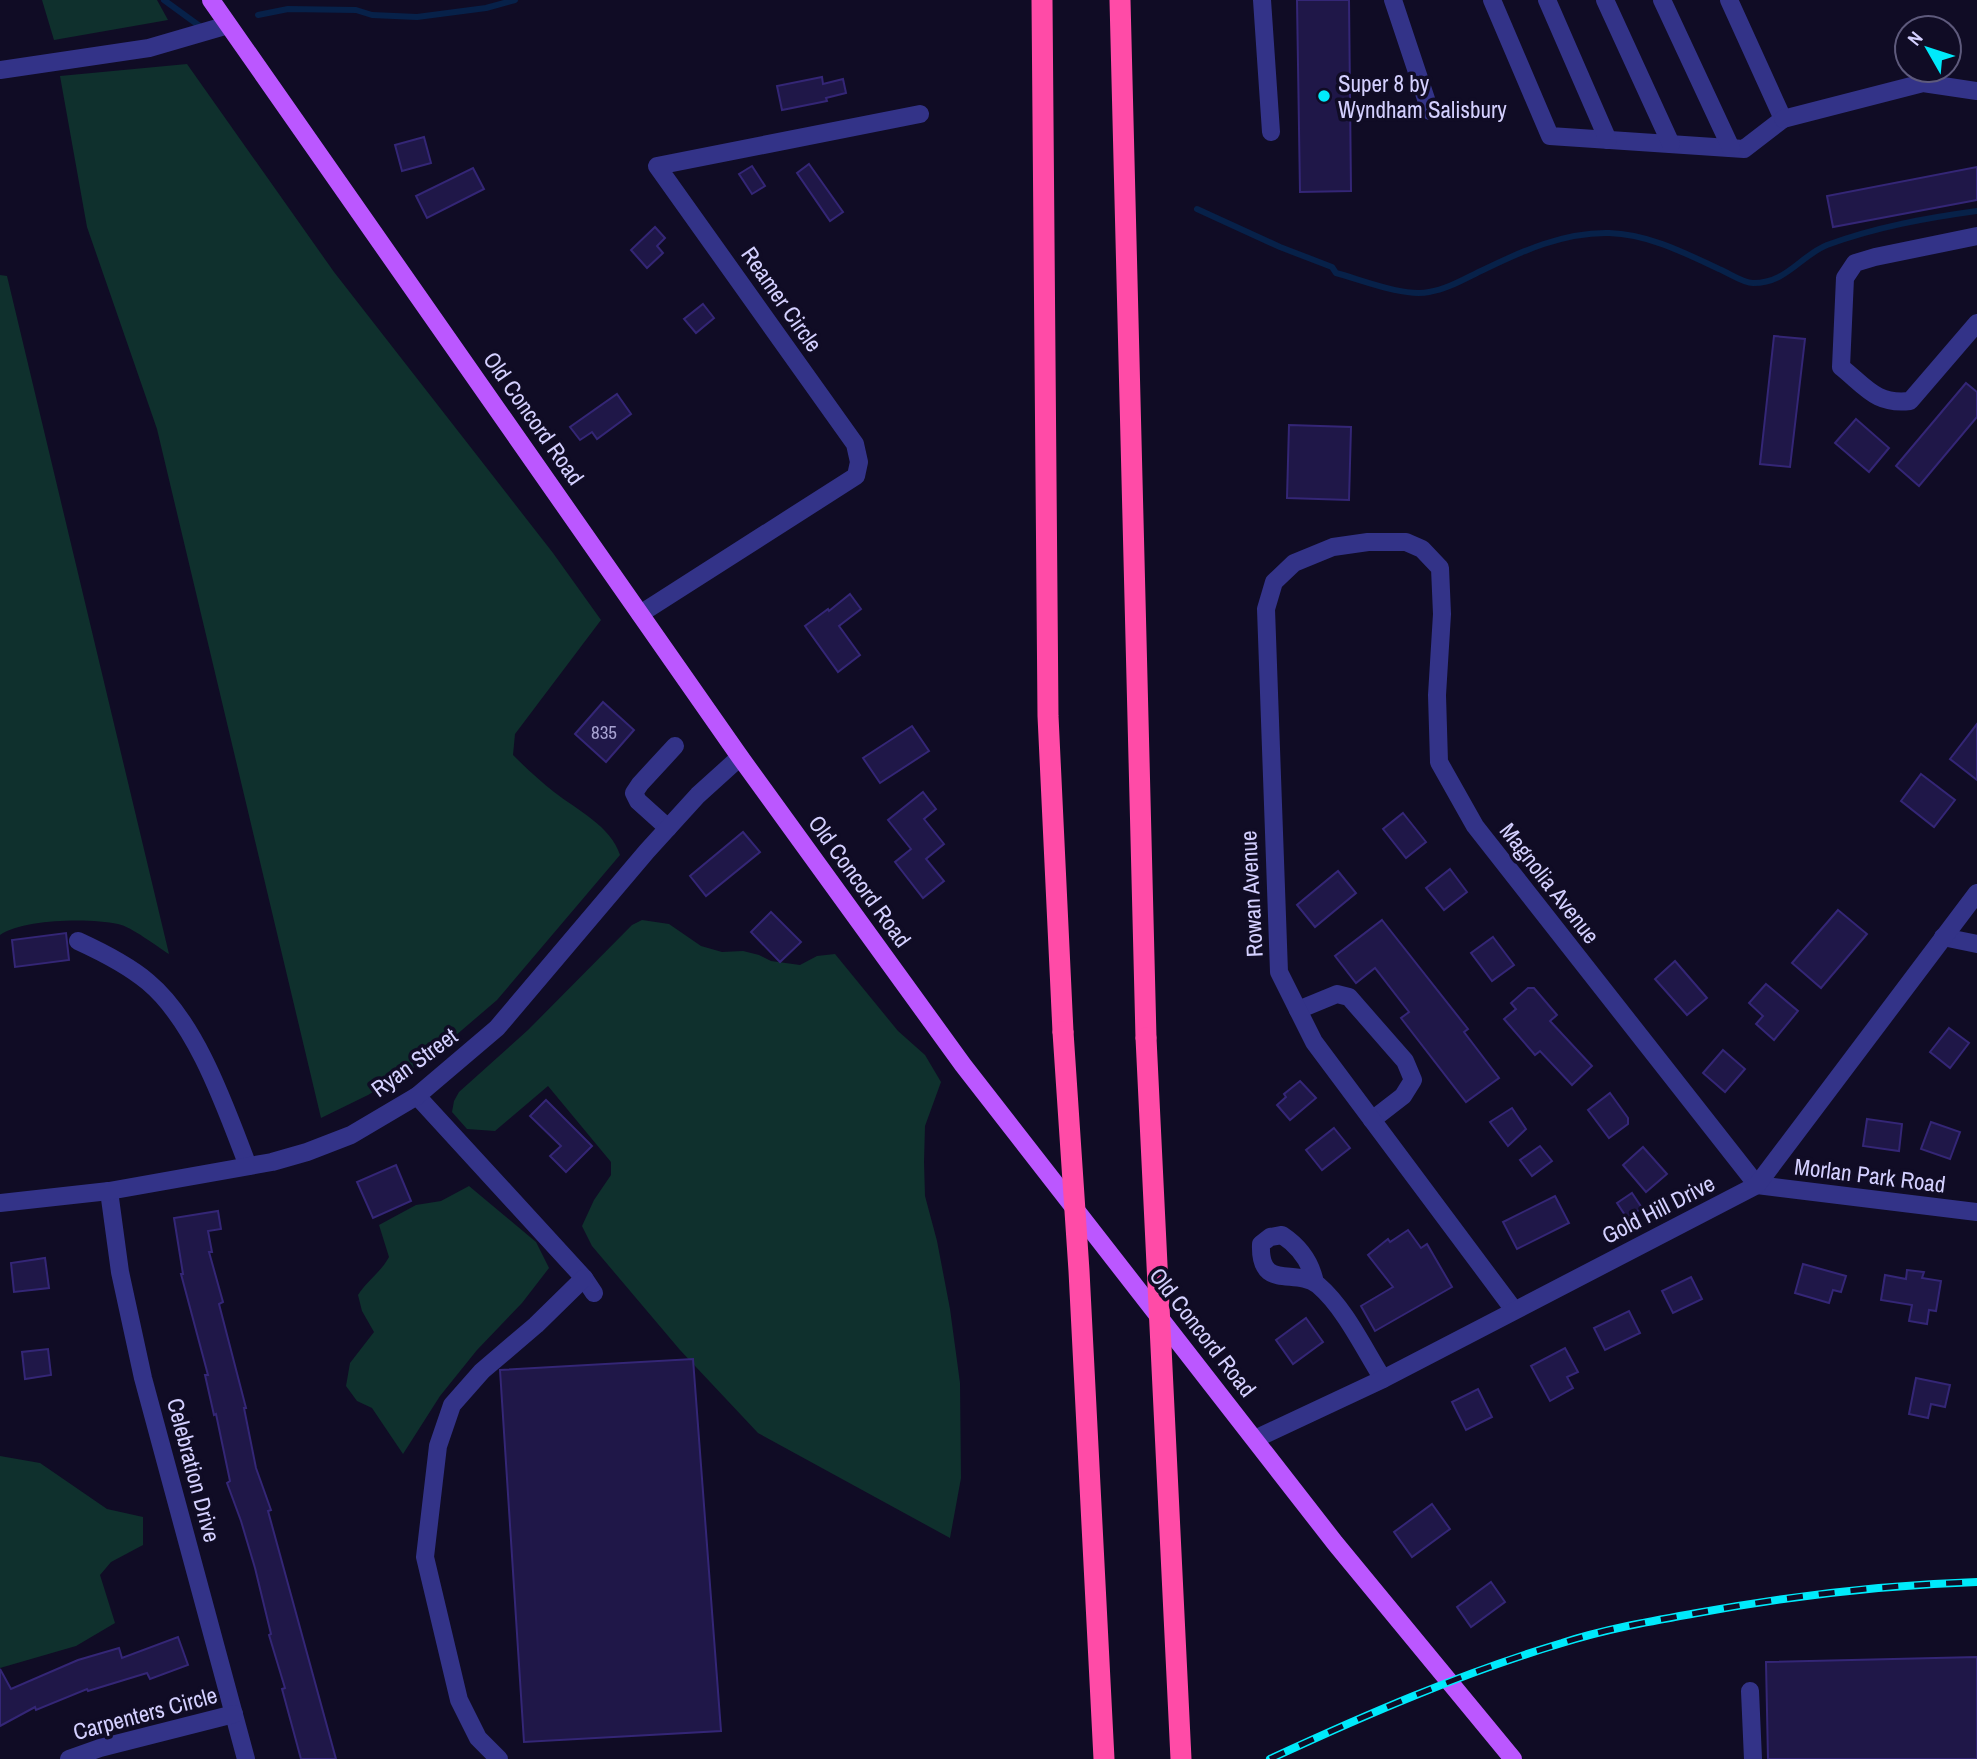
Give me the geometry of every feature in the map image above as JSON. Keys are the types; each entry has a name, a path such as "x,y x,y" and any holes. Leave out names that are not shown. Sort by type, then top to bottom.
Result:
{"highway":[{"path":"1042,0 1048,716 1104,1759"},
{"path":"1120,0 1146,1038 1181,1759"}],"main road":[{"name":"Old Concord Road","path":"211,0 740,757 963,1065 1335,1543 1513,1759"}],"street":[{"path":"1262,0 1271,132"},
{"path":"1393,0 1430,111"},
{"path":"1492,0 1550,136 1744,149 1783,119 1923,83 1977,91"},
{"path":"1547,0 1608,140"},
{"path":"1605,0 1671,144"},
{"path":"1662,0 1731,148"},
{"path":"1729,0 1783,119"},
{"path":"0,70 149,48 228,25"},
{"name":"Reamer Circle","path":"640,614 856,476 859,462 855,444 657,166 920,114"},
{"path":"1977,236 1855,263 1845,278 1841,367 1882,400 1910,401 1977,323"},
{"name":"Rowan Avenue","path":"1436,563 1422,549 1406,542 1368,542 1333,547 1294,563 1274,582 1266,609 1279,972 1314,1042 1514,1310"},
{"name":"Magnolia Avenue","path":"1436,563 1440,568 1442,614 1437,695 1439,762 1475,826 1757,1185"},
{"path":"668,828 638,801 634,793 675,746"},
{"name":"Ryan Street","path":"0,1203 109,1191 248,1166 307,1152 351,1135 417,1096 497,1028 668,828 698,795 740,757"},
{"name":"Gold Hill Drive","path":"1255,1439 1383,1379 1757,1185 1977,893"},
{"path":"1943,937 1977,944"},
{"path":"78,941 141,977 171,1007 206,1065 224,1102 248,1166"},
{"path":"1298,1010 1337,994 1349,996 1405,1060 1413,1080 1403,1096 1372,1120"},
{"path":"417,1096 589,1285 482,1371 452,1405 438,1446 425,1557 459,1700 478,1738 499,1759"},
{"name":"Morlan Park Road","path":"1757,1185 1977,1212"},
{"name":"Celebration Drive","path":"109,1191 120,1272 143,1378 246,1759"},
{"path":"1315,1283 1337,1305 1383,1379"},
{"path":"1750,1691 1753,1759"},
{"name":"Carpenters Circle","path":"69,1759 100,1748 234,1714"}],"green space":[{"path":"42,0 157,0 168,20 54,40"},
{"path":"187,64 334,272 553,553 601,620 515,734 513,755 549,788 601,827 616,845 620,855 497,1000 427,1060 368,1095 321,1118 157,429 87,227 60,76"},
{"path":"0,275 7,276 169,954 130,929 106,922 40,923 0,935"},
{"path":"642,920 669,924 701,946 722,952 743,951 771,961 800,965 817,956 835,954 898,1031 925,1055 941,1082 925,1126 924,1162 925,1196 950,1309 960,1383 961,1478 950,1538 758,1433 680,1350 592,1246 582,1226 594,1200 611,1175 611,1162 548,1086 495,1131 467,1129 452,1112 459,1092 528,1030 632,925"},
{"path":"469,1186 536,1242 549,1268 522,1303 477,1350 440,1396 403,1454 372,1408 357,1401 346,1386 350,1363 374,1332 362,1311 358,1295 389,1257 379,1225 416,1205 441,1201"},
{"path":"0,1456 40,1463 107,1509 143,1517 143,1545 111,1562 100,1575 115,1623 76,1646 0,1668"}],"building":[{"name":"Super 8 by Wyndham Salisbury","path":"1297,0 1349,0 1351,191 1300,192"},
{"path":"822,77 823,84 843,79 846,93 826,98 827,101 782,110 777,86"},
{"path":"424,137 431,163 402,171 395,145"},
{"path":"809,164 843,212 830,221 797,173"},
{"path":"752,166 765,186 752,194 739,174"},
{"path":"1977,167 1977,200 1833,227 1827,196"},
{"path":"473,168 484,189 427,218 416,196"},
{"path":"655,227 665,238 657,246 663,253 647,268 631,250"},
{"path":"703,304 714,318 696,333 684,319"},
{"path":"1774,336 1805,339 1790,467 1760,464"},
{"path":"1966,383 1977,392 1977,417 1919,486 1896,466"},
{"path":"617,394 631,414 597,439 592,432 580,440 570,427"},
{"path":"1856,419 1889,448 1869,472 1835,443"},
{"path":"1289,425 1351,427 1349,500 1287,498"},
{"path":"850,594 861,609 839,626 860,655 838,672 805,626"},
{"path":"603,702 634,730 606,762 575,734"},
{"path":"1977,724 1977,780 1950,759"},
{"path":"912,726 929,751 880,783 863,758"},
{"path":"1921,774 1955,800 1934,827 1901,801"},
{"path":"923,792 936,809 924,819 944,844 926,859 944,881 923,898 895,862 911,849 888,820"},
{"path":"1403,813 1426,842 1406,858 1383,829"},
{"path":"743,832 760,852 706,896 690,876"},
{"path":"1450,869 1467,892 1444,910 1426,888"},
{"path":"1338,871 1356,893 1315,927 1297,905"},
{"path":"1838,910 1867,934 1821,988 1792,963"},
{"path":"771,912 801,942 780,962 751,932"},
{"path":"1382,920 1468,1029 1464,1032 1499,1078 1466,1102 1401,1018 1409,1012 1375,968 1356,983 1335,956"},
{"path":"66,933 69,960 15,967 12,940"},
{"path":"1493,937 1514,965 1492,981 1471,953"},
{"path":"1675,961 1707,998 1687,1015 1655,979"},
{"path":"1766,984 1798,1011 1774,1040 1756,1024 1763,1016 1749,1003"},
{"path":"1528,988 1534,988 1557,1015 1550,1021 1592,1066 1572,1085 1540,1051 1535,1055 1504,1019 1516,1009 1511,1003"},
{"path":"1949,1028 1969,1043 1950,1068 1930,1052"},
{"path":"1723,1050 1745,1069 1725,1092 1703,1073"},
{"path":"1300,1081 1316,1098 1290,1120 1277,1105 1286,1097 1284,1094"},
{"path":"1610,1093 1628,1118 1628,1124 1609,1138 1588,1110"},
{"path":"546,1100 592,1146 566,1172 550,1156 561,1146 530,1116"},
{"path":"1512,1108 1526,1129 1508,1146 1490,1122"},
{"path":"1867,1119 1902,1124 1899,1151 1863,1146"},
{"path":"1931,1122 1960,1132 1950,1159 1921,1149"},
{"path":"1334,1128 1350,1148 1322,1170 1306,1150"},
{"path":"1540,1146 1552,1161 1532,1176 1520,1160"},
{"path":"1643,1147 1667,1174 1646,1192 1623,1165"},
{"path":"396,1165 411,1201 373,1218 357,1182"},
{"path":"1632,1193 1642,1208 1627,1218 1617,1203"},
{"path":"1555,1196 1569,1223 1517,1249 1503,1222"},
{"path":"218,1211 221,1229 208,1231 212,1252 209,1252 223,1302 219,1304 246,1408 256,1468 271,1510 268,1511 336,1759 301,1759 255,1568 227,1483 230,1481 205,1375 208,1375 181,1274 174,1218"},
{"path":"1408,1230 1421,1248 1427,1244 1452,1287 1375,1331 1361,1306 1393,1287 1368,1255 1388,1239 1390,1242"},
{"path":"45,1258 49,1288 14,1292 11,1263"},
{"path":"1803,1264 1846,1276 1841,1292 1833,1290 1829,1303 1795,1293"},
{"path":"1907,1270 1924,1272 1922,1278 1941,1281 1936,1311 1929,1310 1927,1324 1909,1321 1912,1305 1881,1300 1885,1275 1906,1279"},
{"path":"1691,1277 1702,1299 1673,1313 1662,1291"},
{"path":"1629,1311 1640,1333 1605,1350 1594,1328"},
{"path":"1306,1318 1323,1342 1293,1364 1276,1340"},
{"path":"1565,1348 1578,1372 1567,1377 1573,1388 1550,1401 1531,1366"},
{"path":"48,1349 51,1375 25,1379 22,1352"},
{"path":"693,1359 721,1731 524,1742 500,1370"},
{"path":"1916,1378 1950,1385 1945,1407 1931,1404 1928,1418 1909,1414"},
{"path":"1478,1389 1492,1417 1466,1430 1452,1402"},
{"path":"1432,1504 1450,1529 1412,1557 1394,1532"},
{"path":"1491,1582 1505,1602 1471,1627 1457,1607"},
{"path":"178,1637 188,1665 150,1679 147,1673 88,1691 87,1689 36,1710 35,1707 0,1726 0,1669 11,1689 78,1660 119,1648 122,1658"},
{"path":"1977,1657 1977,1759 1768,1759 1766,1662"}],"waterway":[{"path":"164,0 201,27"},
{"path":"258,15 288,9 356,10 372,15 417,17 486,8 515,0"},
{"path":"1197,209 1280,247 1332,267 1336,273 1395,290 1419,293 1450,286 1544,244 1576,236 1609,233 1652,241 1745,281 1765,282 1784,274 1827,245 1901,224 1977,211"}],"railway":[{"path":"1270,1759 1451,1681 1595,1634 1680,1616 1801,1597 1977,1582"}],"place":[{"name":"Super 8 by Wyndham Salisbury","path":"1324,96"}]}
